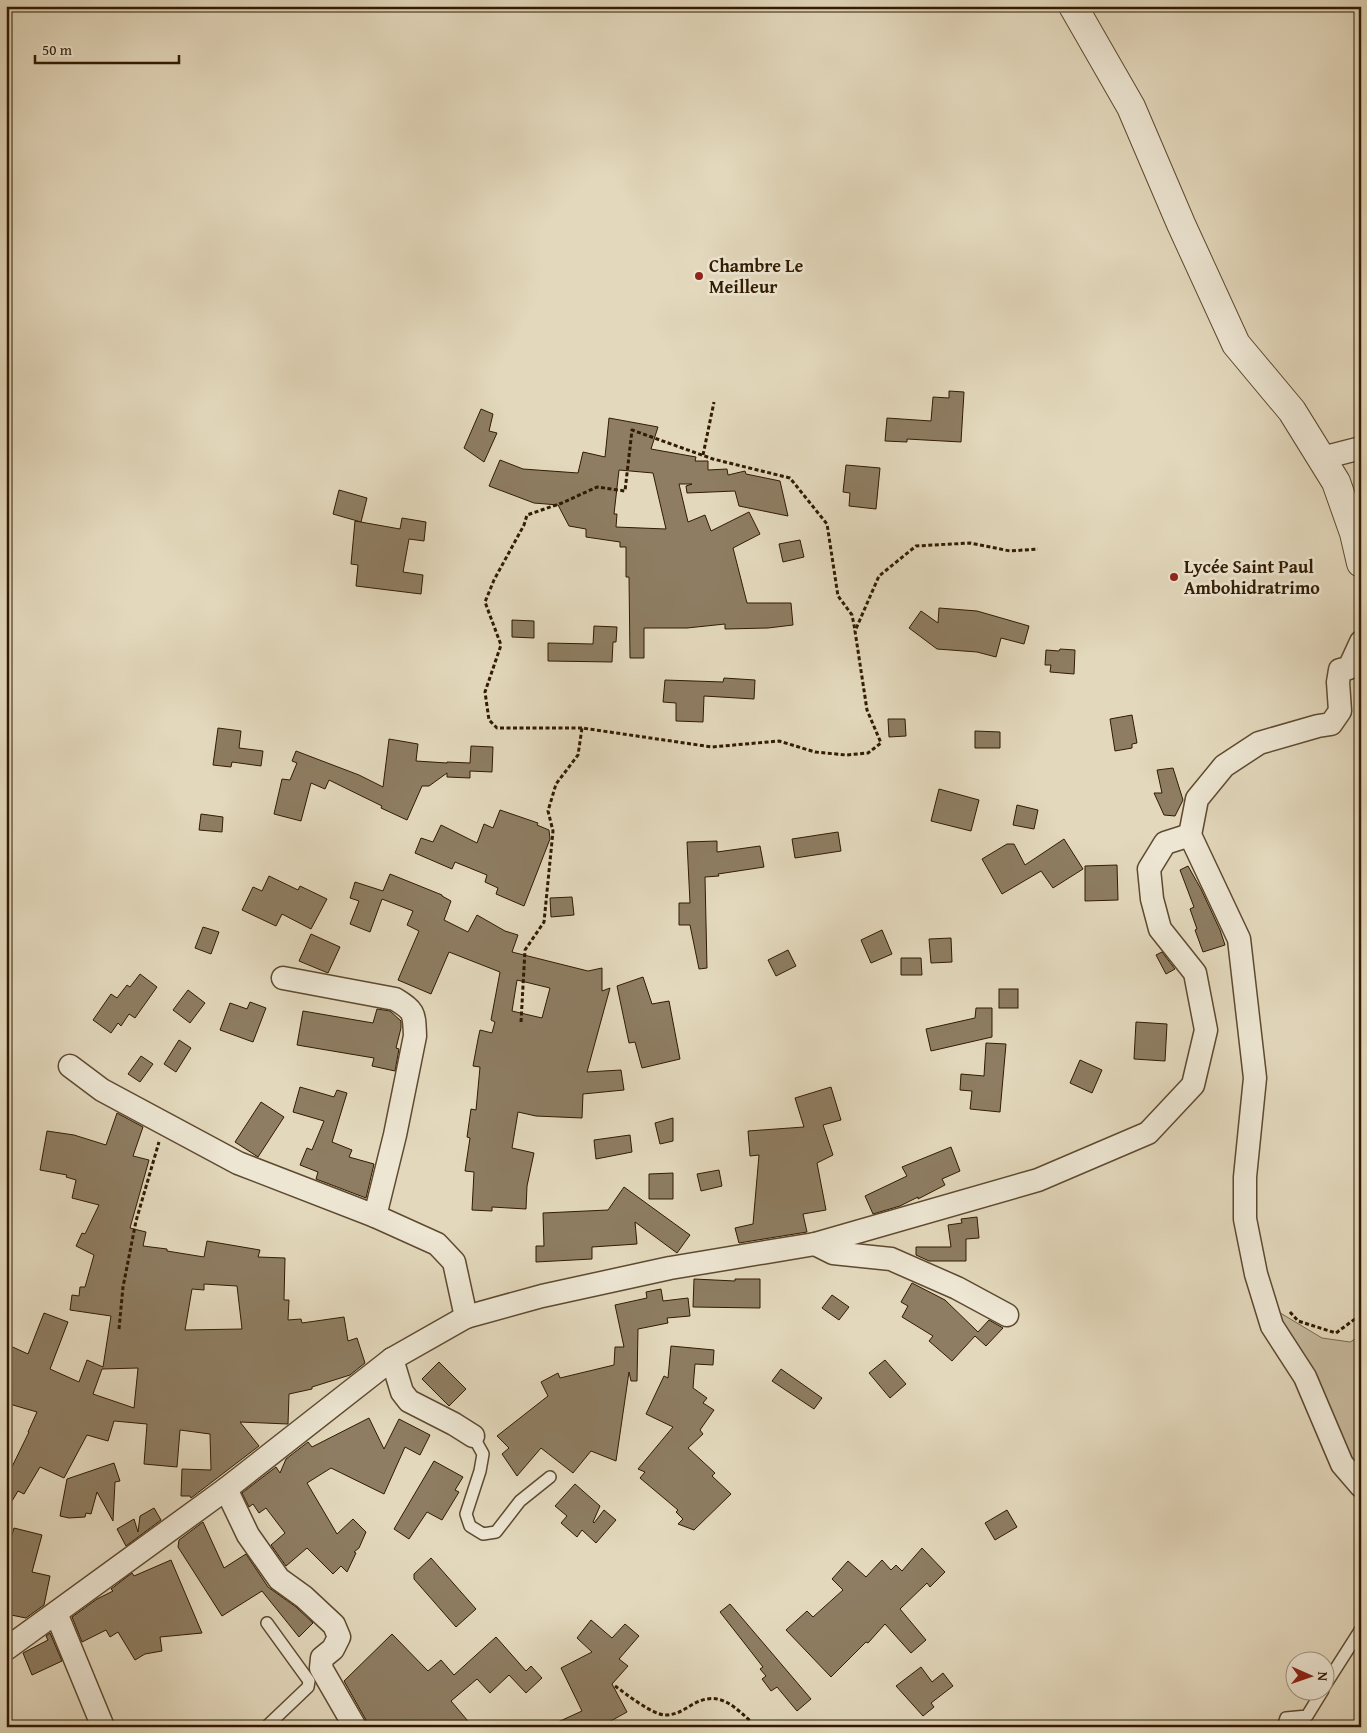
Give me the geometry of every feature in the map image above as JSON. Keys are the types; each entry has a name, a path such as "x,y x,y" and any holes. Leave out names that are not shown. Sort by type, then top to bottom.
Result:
{"street":[{"path":"1073,6 1131,107 1181,224 1236,344 1292,411 1336,482 1354,533 1361,563"},
{"path":"1322,458 1361,448"},
{"path":"1361,642 1348,668 1340,670 1338,682 1340,711 1331,724 1259,743 1224,766 1197,799 1190,835 1239,939 1255,1078 1245,1185 1245,1219 1256,1274 1272,1326 1305,1377 1342,1464 1361,1486"},
{"path":"6,1649 226,1489 392,1359 466,1317 542,1296 652,1272 815,1244 1038,1180 1148,1133 1193,1085 1206,1030 1195,973 1160,929 1152,898 1149,869 1165,843 1190,835"},
{"path":"283,978 395,999 410,1008 414,1019 415,1036 397,1125 375,1216"},
{"path":"70,1066 102,1090 238,1163 375,1216 438,1244 454,1262 466,1317"},
{"path":"815,1244 833,1252 891,1259 957,1288 1007,1315"},
{"path":"392,1359 402,1392 409,1401 454,1424 472,1436"},
{"path":"226,1489 248,1535 279,1579 304,1597 334,1625 339,1637 333,1649 322,1658 321,1668 355,1727"},
{"path":"56,1613 103,1727"}],"lane":[{"path":"472,1436 483,1454 480,1471 466,1514 470,1526 483,1534 496,1532 520,1501 550,1477"},
{"path":"266,1727 308,1687 309,1681 267,1623"},
{"path":"1334,1673 1361,1629"},
{"path":"1283,1727 1286,1718 1307,1716 1317,1700"}],"path":[{"path":"703,455 714,402"},
{"path":"632,430 703,455 790,478 827,524 838,596 852,615 867,710 882,743 868,753 846,755 815,752 779,741 712,747 582,728 497,728 489,720 486,692 500,645 485,602 494,580 524,525 527,515 562,503 597,487 625,491 632,430"},
{"path":"855,631 879,576 916,546 970,543 1010,551 1038,549"},
{"path":"521,1022 525,950 544,922 553,831 548,811 556,784 578,755 582,728"},
{"path":"119,1329 123,1287 136,1221 164,1124"},
{"path":"1286,1308 1298,1321 1336,1333 1361,1313"},
{"path":"615,1686 643,1706 663,1716 677,1714 699,1700 714,1697 728,1702 756,1727"},
{"path":"765,1727 776,1723 782,1727"}],"shaded area":[{"path":"1277,1311 1322,1338 1350,1342 1361,1336 1361,1475 1276,1322"}],"building":[{"path":"949,391 964,392 961,442 907,439 907,442 885,441 887,418 931,421 933,397 949,398"},
{"path":"481,409 493,414 489,431 497,433 484,462 464,448"},
{"path":"609,418 658,427 651,449 696,457 695,461 708,461 708,470 727,469 728,475 745,471 746,474 780,481 788,516 739,506 735,491 687,493 686,486 692,484 679,484 688,522 705,515 711,531 749,512 760,534 733,548 747,603 791,603 793,625 768,628 725,629 725,624 687,628 644,628 644,658 630,658 629,577 626,577 626,547 620,547 620,542 586,537 586,529 569,526 558,505 534,503 489,486 500,460 523,469 578,473 583,452 605,457","holes":["619,470 653,473 666,529 616,527 617,514 614,514"]},
{"path":"846,465 880,468 876,509 849,506 850,493 843,492"},
{"path":"339,490 367,498 361,522 333,514"},
{"path":"402,518 426,522 424,541 409,539 403,572 423,575 421,594 356,586 358,565 351,564 355,521 400,529"},
{"path":"800,540 804,557 783,562 779,544"},
{"path":"939,608 977,611 1029,626 1024,644 1001,638 996,657 977,652 937,649 909,628 921,611 938,623"},
{"path":"512,620 534,621 534,638 512,637"},
{"path":"594,626 617,627 616,642 613,642 612,662 548,661 548,643 593,644"},
{"path":"1060,649 1075,650 1074,674 1050,672 1051,665 1045,665 1046,650 1059,651"},
{"path":"724,678 755,680 754,699 704,696 703,722 676,721 676,703 663,702 665,680 723,682"},
{"path":"1132,715 1137,743 1132,744 1132,748 1115,751 1110,719"},
{"path":"888,719 905,719 906,736 889,737"},
{"path":"218,728 241,731 239,748 263,751 261,766 232,762 231,767 213,765"},
{"path":"975,731 1000,732 1000,748 975,748"},
{"path":"389,739 418,744 416,761 470,763 471,746 493,747 492,772 470,771 470,778 447,777 447,773 429,786 422,786 407,820 329,780 325,789 311,783 301,821 274,814 282,779 290,780 297,763 292,761 296,751 359,775 383,787"},
{"path":"1173,768 1183,800 1175,816 1164,815 1154,793 1162,793 1157,770"},
{"path":"939,789 979,800 971,831 931,821"},
{"path":"1017,805 1038,810 1034,829 1013,825"},
{"path":"500,810 538,823 537,825 549,830 550,839 524,906 496,894 498,888 485,882 487,875 455,862 452,869 415,853 421,838 433,842 441,825 477,843 484,824 493,828"},
{"path":"201,814 223,817 222,832 199,830"},
{"path":"838,832 841,851 795,858 792,839"},
{"path":"1064,839 1083,869 1053,888 1041,871 1002,894 982,859 1007,844 1014,844 1025,865"},
{"path":"717,841 717,852 760,846 764,867 705,877 707,968 699,969 690,925 679,925 679,903 690,903 687,842"},
{"path":"1117,865 1118,900 1085,901 1085,866"},
{"path":"1188,866 1201,889 1225,945 1203,952 1190,909 1194,907 1180,870"},
{"path":"390,874 442,895 451,901 444,920 468,932 477,915 505,931 518,935 512,952 588,971 602,968 602,991 610,988 587,1072 621,1070 624,1090 583,1094 582,1118 536,1116 518,1112 512,1148 534,1153 527,1186 526,1209 492,1207 492,1211 472,1210 474,1172 465,1171 470,1138 467,1137 471,1109 476,1110 480,1067 473,1066 480,1030 492,1033 495,1022 491,1020 500,972 449,952 431,994 398,980 419,931 407,925 413,911 382,899 370,932 350,924 359,901 350,898 355,882 383,891","holes":["517,980 550,988 542,1018 512,1011"]},
{"path":"269,876 298,890 300,886 327,899 311,929 282,914 276,926 242,910 253,887 262,891"},
{"path":"572,897 574,915 551,917 550,898"},
{"path":"203,927 219,932 211,954 195,948"},
{"path":"882,930 892,954 871,963 861,940"},
{"path":"311,934 340,947 328,973 299,961"},
{"path":"951,938 952,962 931,963 929,939"},
{"path":"788,950 796,966 776,976 768,960"},
{"path":"1162,952 1175,969 1166,974 1156,955"},
{"path":"901,958 921,958 922,975 901,975"},
{"path":"140,974 157,987 135,1018 129,1014 121,1026 118,1023 111,1033 93,1020 111,994 117,998 127,985 130,987"},
{"path":"643,977 652,1004 669,1001 680,1059 642,1068 635,1042 629,1043 617,986"},
{"path":"999,989 1018,989 1018,1008 999,1008"},
{"path":"188,990 205,1003 190,1023 173,1010"},
{"path":"250,1002 266,1008 253,1042 220,1030 230,1003 247,1009"},
{"path":"976,1008 992,1008 992,1037 931,1051 926,1029 975,1018"},
{"path":"377,1009 390,1011 401,1021 396,1048 399,1049 395,1071 372,1066 374,1058 297,1045 303,1011 373,1023"},
{"path":"1136,1022 1167,1024 1165,1061 1134,1059"},
{"path":"179,1040 191,1048 176,1072 164,1064"},
{"path":"986,1043 1006,1044 1000,1112 970,1109 972,1091 960,1090 961,1074 984,1076"},
{"path":"141,1056 153,1064 140,1082 128,1074"},
{"path":"1080,1060 1102,1070 1092,1093 1070,1083"},
{"path":"300,1087 334,1097 337,1090 347,1093 332,1142 352,1150 349,1157 374,1164 366,1198 316,1179 318,1172 300,1165 307,1148 312,1150 324,1121 293,1112"},
{"path":"831,1087 841,1120 823,1125 833,1155 817,1163 826,1210 803,1214 807,1232 739,1243 735,1228 753,1224 759,1155 750,1156 748,1131 804,1127 795,1098"},
{"path":"261,1102 284,1117 258,1157 235,1142"},
{"path":"117,1113 143,1127 133,1156 149,1160 130,1228 146,1232 143,1246 204,1257 207,1241 260,1250 258,1257 285,1258 284,1300 289,1300 288,1320 301,1319 302,1323 344,1317 348,1341 357,1338 365,1363 350,1375 312,1387 312,1389 289,1394 288,1424 240,1422 259,1446 191,1498 190,1496 181,1496 182,1469 211,1470 210,1434 180,1430 177,1467 144,1464 147,1424 114,1421 108,1441 87,1435 64,1478 40,1467 24,1494 18,1491 6,1511 6,1479 37,1412 6,1403 6,1344 28,1354 44,1313 68,1322 50,1369 79,1382 87,1360 103,1367 111,1316 70,1310 72,1295 79,1296 80,1287 85,1287 94,1255 76,1246 82,1233 85,1234 99,1205 72,1198 76,1180 66,1177 67,1175 40,1170 47,1131 74,1135 106,1145","holes":["204,1284 237,1286 242,1329 185,1330 192,1289 204,1290","138,1368 134,1408 93,1394 102,1369"]},
{"path":"673,1118 673,1141 660,1144 655,1123"},
{"path":"630,1135 632,1152 596,1159 594,1140"},
{"path":"951,1147 960,1171 942,1179 945,1185 918,1199 918,1197 900,1206 873,1214 865,1196 907,1176 902,1167"},
{"path":"719,1170 722,1186 701,1191 697,1174"},
{"path":"673,1173 673,1199 649,1199 649,1174"},
{"path":"624,1187 690,1235 677,1253 635,1222 637,1244 592,1247 592,1259 536,1262 536,1246 544,1246 543,1213 608,1210"},
{"path":"977,1217 979,1238 966,1239 966,1261 929,1261 916,1255 916,1247 951,1247 948,1225 962,1223 961,1219"},
{"path":"694,1279 735,1281 735,1279 760,1279 760,1308 693,1307"},
{"path":"912,1283 945,1300 978,1332 989,1320 1003,1328 986,1346 975,1336 952,1361 929,1341 933,1336 902,1317 908,1306 901,1302"},
{"path":"661,1289 663,1301 688,1298 690,1316 667,1318 668,1323 638,1329 637,1381 631,1381 629,1372 616,1461 591,1451 573,1473 541,1448 517,1476 502,1454 509,1448 497,1436 548,1396 541,1382 558,1373 560,1378 614,1365 615,1347 624,1347 615,1305 647,1298 646,1292"},
{"path":"832,1295 849,1307 839,1320 822,1308"},
{"path":"671,1346 714,1350 713,1365 695,1364 693,1388 707,1398 703,1403 714,1410 700,1430 703,1434 688,1448 715,1473 712,1476 731,1494 694,1530 678,1524 683,1519 676,1512 678,1510 640,1478 645,1472 638,1469 673,1427 646,1414 664,1376 668,1378"},
{"path":"885,1360 906,1384 890,1398 869,1373"},
{"path":"439,1362 466,1389 449,1406 422,1379"},
{"path":"781,1369 822,1398 814,1409 772,1381"},
{"path":"369,1418 384,1449 399,1419 430,1435 420,1455 405,1447 384,1494 331,1468 307,1483 337,1534 353,1519 366,1532 359,1548 354,1552 356,1553 347,1572 341,1566 333,1574 307,1548 286,1566 271,1545 285,1533 266,1508 259,1513 253,1504 249,1507 242,1493 276,1467 280,1473 286,1459 308,1442 312,1447"},
{"path":"434,1461 463,1477 455,1490 459,1492 442,1520 427,1512 409,1539 394,1529"},
{"path":"114,1463 120,1481 115,1482 113,1521 97,1492 91,1514 86,1513 85,1517 69,1518 60,1516 67,1479"},
{"path":"575,1484 600,1506 594,1523 604,1510 616,1520 596,1543 582,1530 577,1537 561,1523 567,1516 555,1506"},
{"path":"154,1508 161,1520 126,1546 117,1529 134,1519 138,1532 140,1516"},
{"path":"1007,1510 1017,1527 995,1540 985,1523"},
{"path":"203,1522 224,1568 246,1554 268,1587 296,1607 313,1623 299,1637 262,1591 222,1616 178,1547 179,1540"},
{"path":"14,1528 42,1535 32,1572 50,1576 44,1605 26,1618 6,1614 6,1539 10,1541"},
{"path":"922,1548 945,1572 930,1587 927,1583 900,1609 926,1640 911,1653 885,1624 868,1643 866,1642 831,1677 786,1630 807,1611 813,1617 843,1590 832,1579 848,1561 866,1577 882,1560 891,1570 896,1565 902,1571"},
{"path":"431,1558 476,1609 456,1627 414,1579 414,1574"},
{"path":"171,1560 202,1633 160,1637 162,1651 145,1654 135,1660 118,1632 110,1637 106,1630 82,1642 72,1617 97,1599 113,1591 111,1589 132,1573 134,1576"},
{"path":"730,1604 811,1699 797,1711 777,1687 771,1691 762,1679 766,1676 760,1669 763,1667 720,1612"},
{"path":"591,1620 612,1638 625,1624 639,1636 619,1659 628,1666 612,1684 627,1712 609,1722 612,1727 547,1727 582,1711 561,1668 592,1652 577,1638"},
{"path":"50,1633 62,1661 32,1675 23,1653 48,1640 46,1636"},
{"path":"392,1634 428,1671 441,1660 454,1675 496,1637 526,1671 531,1666 542,1678 526,1693 509,1675 490,1693 477,1679 451,1701 473,1727 368,1727 344,1681"},
{"path":"921,1667 932,1682 943,1673 953,1686 931,1703 934,1707 923,1716 896,1686"}],"place":[{"name":"Chambre Le Meilleur","path":"699,276"},
{"name":"Lycée Saint Paul Ambohidratrimo","path":"1174,577"}]}
